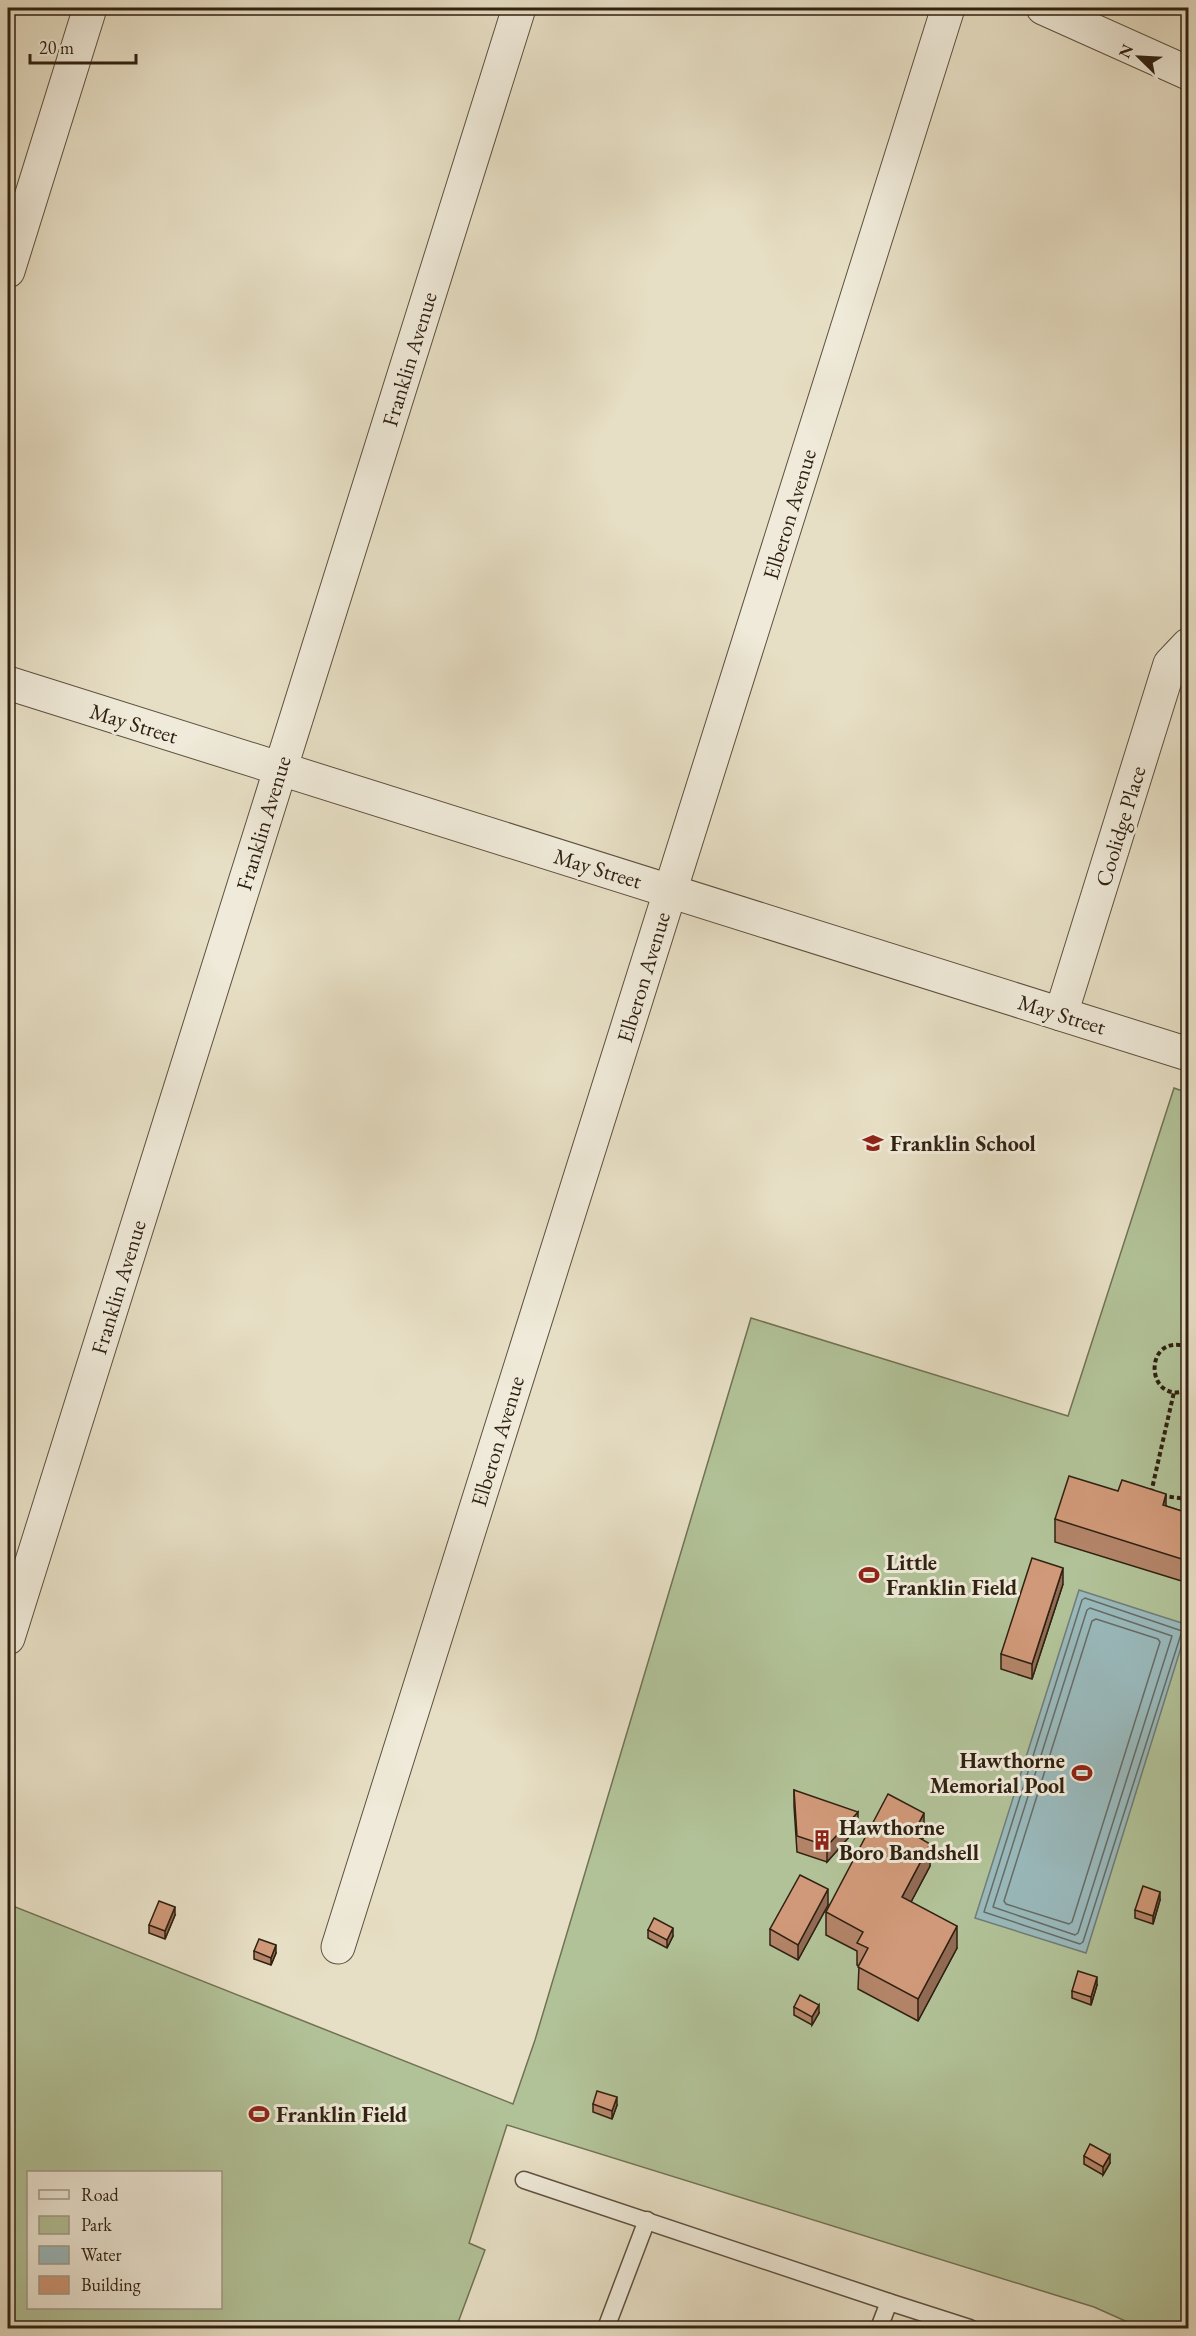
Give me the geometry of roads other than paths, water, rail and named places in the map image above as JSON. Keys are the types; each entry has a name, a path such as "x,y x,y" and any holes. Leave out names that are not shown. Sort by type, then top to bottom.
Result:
{"street":[{"path":"8,272 90,8"},
{"name":"Franklin Avenue","path":"8,1638 519,8"},
{"name":"Elberon Avenue","path":"338,1947 948,8"},
{"path":"1042,8 1188,73"},
{"name":"Coolidge Place","path":"1061,1014 1170,664 1188,645"},
{"name":"May Street","path":"8,683 1188,1054"}],"lane":[{"path":"524,2180 970,2328"},
{"path":"606,2328 647,2220"},
{"path":"879,2328 889,2302"}],"water":[{"name":"Hawthorne Memorial Pool","path":"1079,1590 1188,1625 1086,1953 975,1918"}],"place":[{"name":"Franklin School","path":"873,1143"},
{"name":"Little Franklin Field","path":"869,1575"},
{"name":"Hawthorne Memorial Pool","path":"1082,1773"},
{"name":"Hawthorne Boro Bandshell","path":"822,1840"},
{"name":"Franklin Field","path":"259,2114"}]}
